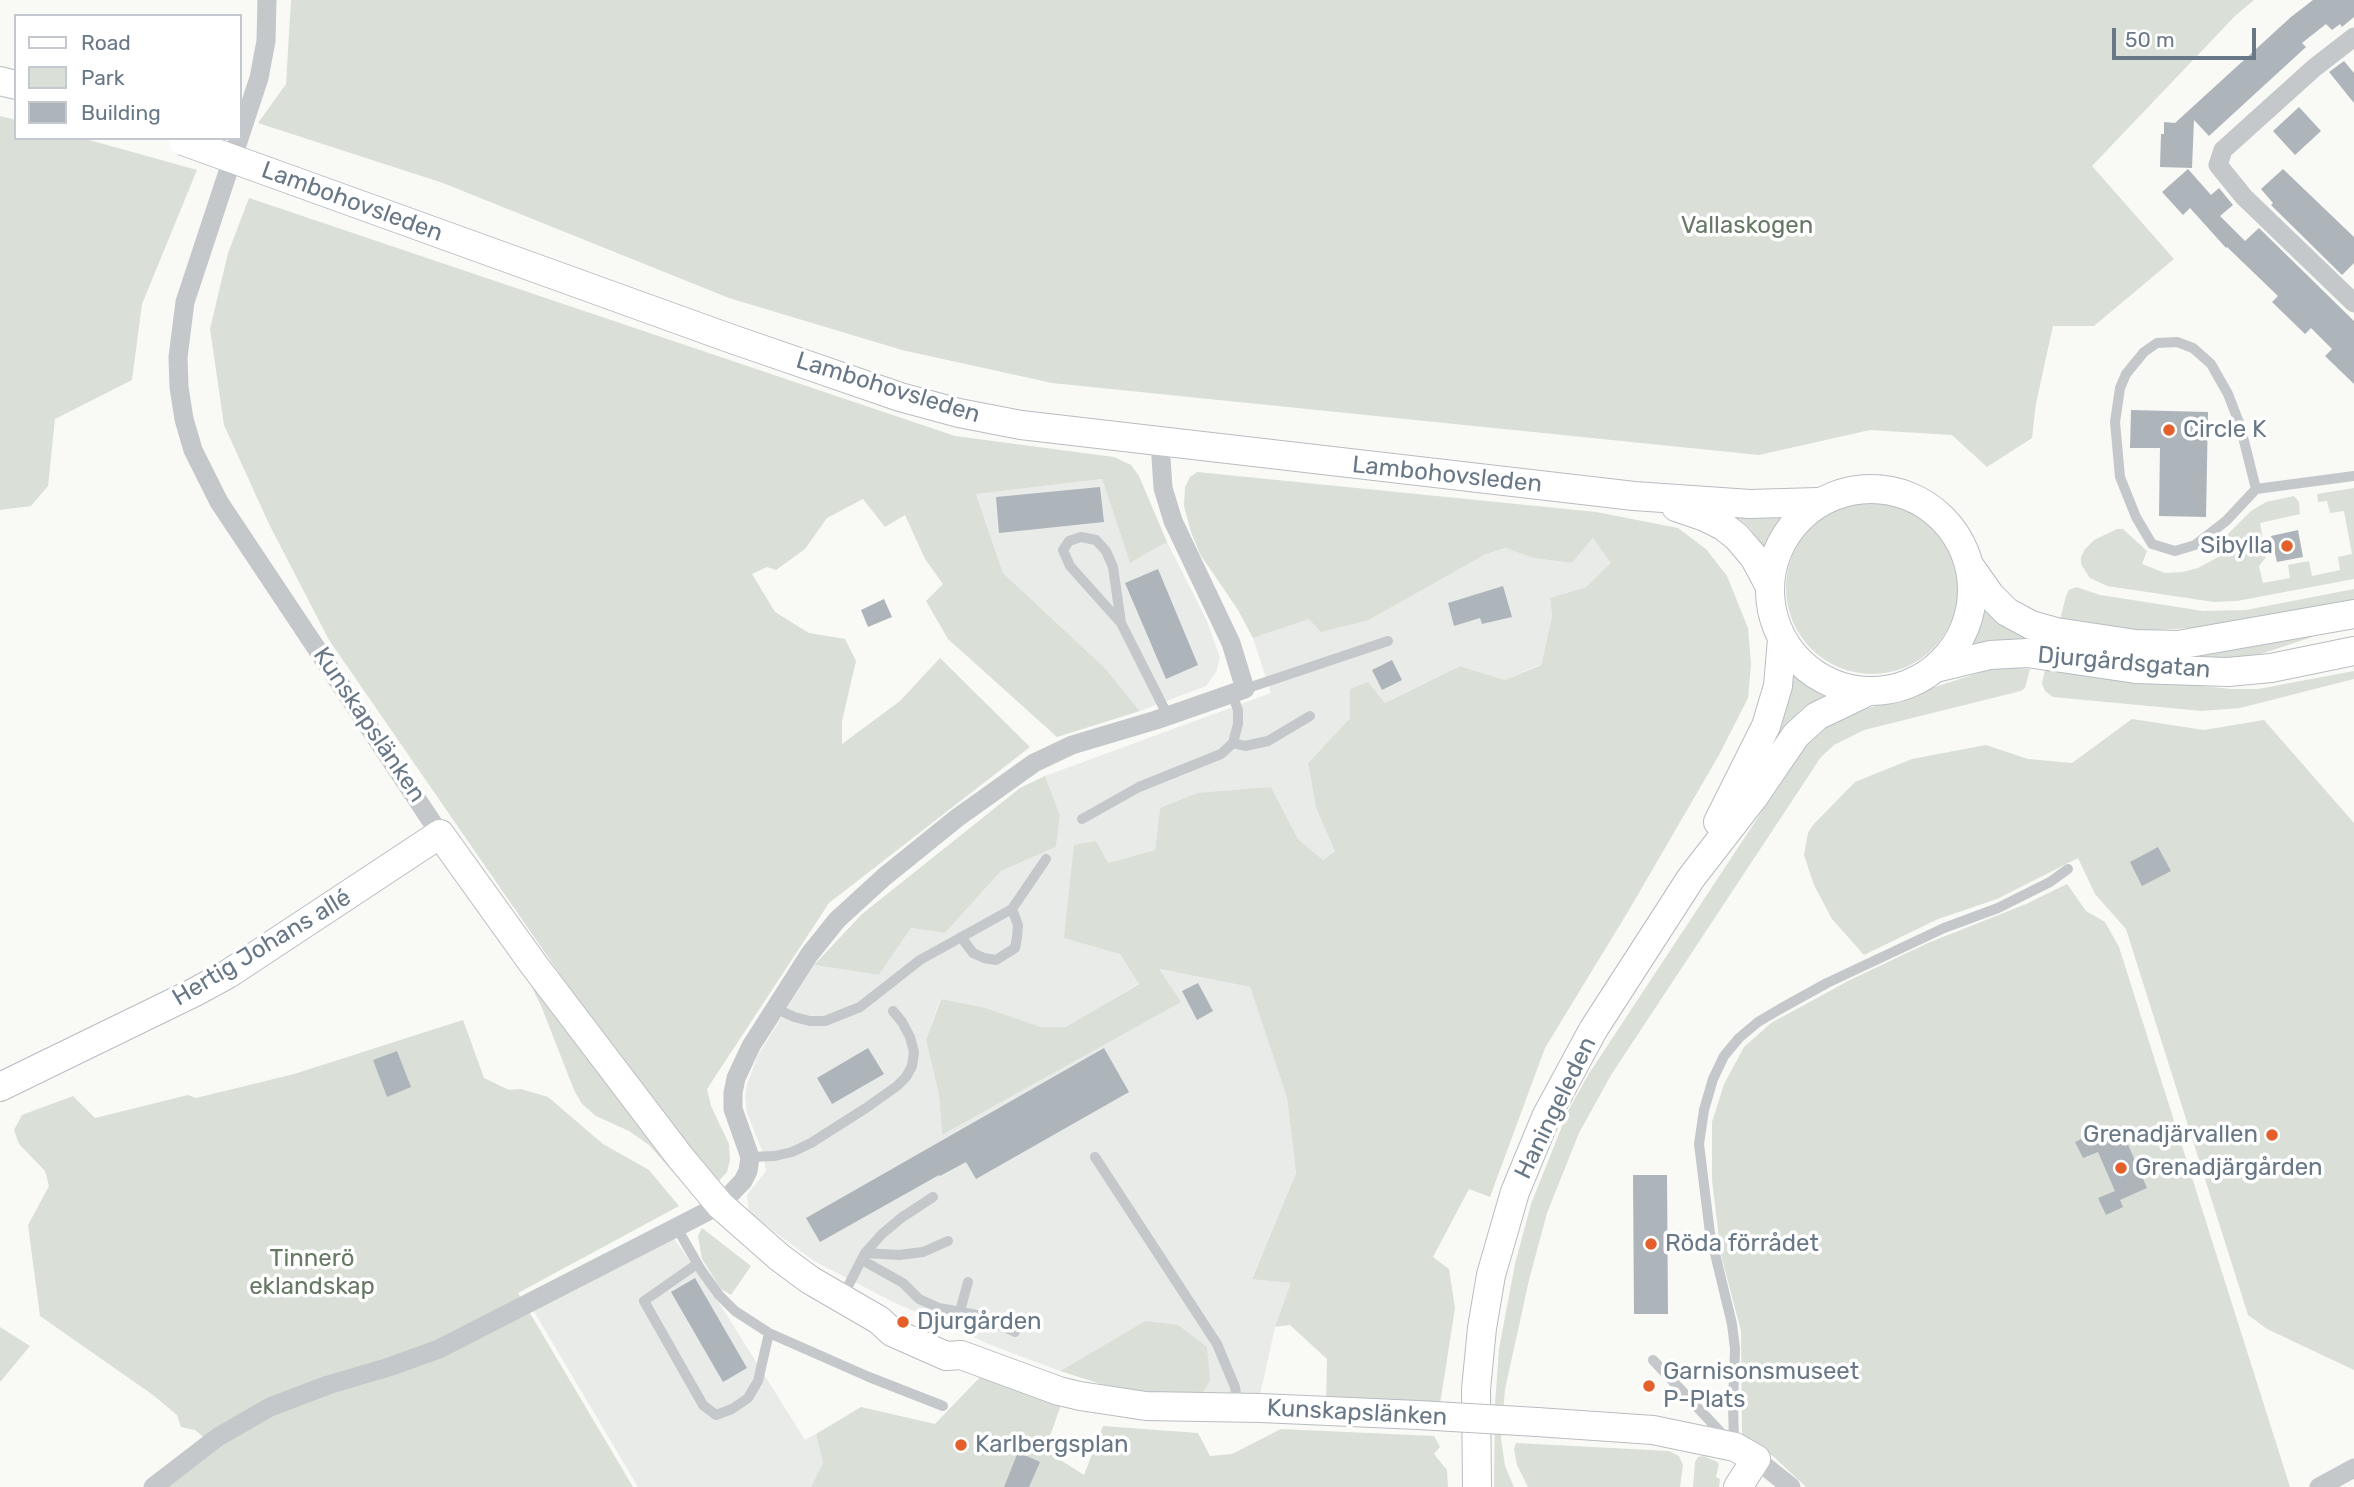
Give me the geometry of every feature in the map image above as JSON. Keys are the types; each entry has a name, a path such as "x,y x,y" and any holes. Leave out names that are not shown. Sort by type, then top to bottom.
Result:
{"main road":[{"name":"Lambohovsleden","path":"179,140 716,333 900,397 959,413 1021,425 1634,496 1750,504 1818,502"},
{"path":"1871,488 1898,491 1924,502 1945,520 1961,542 1971,568 1973,590 1970,612 1963,633 1951,652 1936,668 1916,681 1893,689 1869,691 1843,687 1818,677 1798,660 1782,639 1772,613 1769,585 1773,561 1783,538 1799,518 1818,502 1843,491 1871,488"},
{"name":"Lambohovsleden","path":"1634,496 1681,509 1723,526 1737,537 1754,557 1769,585"},
{"name":"Djurgårdsgatan","path":"1971,568 2007,612 2031,625 2056,632 2136,644 2178,645 2354,614"},
{"name":"Haningeleden","path":"1691,878 1766,726 1778,686 1782,639"},
{"name":"Djurgårdsgatan","path":"1936,668 1990,655 2027,653 2136,669 2228,672 2271,668 2354,651"},
{"name":"Haningeleden","path":"1477,1487 1476,1389 1482,1328 1494,1264 1515,1192 1546,1117 1593,1030 1691,878 1753,798 1796,735 1817,716 1869,691"},
{"name":"Hertig Johans allé","path":"0,1087 228,974 440,834"},
{"name":"Kunskapslänken","path":"440,834 534,965 680,1157 720,1205 779,1257 841,1299 879,1320 897,1320 952,1345 961,1355 1059,1391 1080,1396 1146,1406 1418,1415 1653,1430 1745,1453"},
{"path":"1738,1487 1745,1453"}],"street":[{"name":"Kunskapslänken","path":"242,129 259,78 266,41 267,0"},
{"path":"2354,37 2314,68 2222,150 2217,165 2244,197 2354,303"},
{"name":"Kunskapslänken","path":"239,140 185,302 178,356 184,419 194,450 219,502 440,834"},
{"path":"153,1487 218,1437 270,1407 439,1349 720,1205 743,1181 748,1171 750,1157 733,1109 733,1093 742,1063 809,955 837,920 884,877 1017,773 1072,745 1239,691 1230,643 1174,521 1163,488 1160,442"},
{"path":"1745,1453 1790,1487"},
{"path":"2319,1487 2354,1468"}],"lane":[{"path":"2256,489 2240,425 2228,394 2211,364 2193,348 2177,342 2157,343 2144,352 2126,374 2120,388 2115,422 2120,477 2139,525 2152,544 2175,551 2195,545 2227,521 2256,489 2354,476"},
{"path":"1121,623 1113,567 1106,551 1096,540 1081,537 1069,541 1063,550 1070,566 1121,623 1168,716"},
{"path":"1082,819 1139,787 1221,754 1233,743 1238,724 1239,691 1388,641"},
{"path":"1233,743 1245,746 1268,741 1310,716"},
{"path":"775,1008 810,1021 825,1021 843,1015 875,997 920,960 1012,909 1046,859"},
{"path":"1745,1453 1733,1403 1735,1349 1732,1324 1710,1233 1699,1144 1704,1110 1713,1079 1724,1056 1739,1038 1758,1022 1780,1009 1931,934 1998,908 2050,882 2068,869"},
{"path":"961,937 973,953 984,958 996,960 1004,956 1015,948 1017,937 1018,925 1012,909"},
{"path":"750,1157 775,1157 811,1143 897,1086 906,1077 912,1066 914,1052 910,1037 893,1012"},
{"path":"1095,1157 1217,1344 1235,1387 1238,1408"},
{"path":"841,1299 864,1256 882,1234 933,1197"},
{"path":"677,1228 697,1264 719,1296 734,1311 769,1333 943,1406"},
{"path":"864,1256 923,1252 948,1241"},
{"path":"864,1256 902,1283 919,1299 939,1308 977,1315 1015,1332"},
{"path":"697,1264 645,1301 703,1405 716,1415 732,1409 748,1398 758,1381 769,1333"},
{"path":"960,1311 968,1282"},
{"path":"1653,1360 1745,1453"}],"shaded area":[{"path":"1102,479 1130,563 1167,542 1207,621 1220,658 1216,672 1206,686 1140,711 1105,668 1003,573 976,494"},
{"path":"1593,538 1612,563 1586,587 1550,598 1552,616 1541,664 1505,680 1460,666 1350,718 1308,763 1316,808 1336,851 1322,860 1298,839 1271,787 1160,808 1155,850 1108,863 1120,954 1139,983 1066,1028 1041,1027 986,1008 940,999 926,1040 939,1095 942,1135 1180,1002 1158,969 1250,987 1287,1098 1296,1173 1252,1278 1292,1283 1275,1327 1260,1395 1203,1393 1210,1381 1145,1321 1060,1371 991,1345 893,1302 814,1261 749,1213 747,1195 766,1171 763,1153 747,1113 747,1085 758,1055 814,965 879,975 911,928 945,933 1001,871 1056,847 1060,815 1045,776 1271,693 1253,638 1309,618 1369,620 1486,554 1507,548 1533,558 1572,563"},
{"path":"673,1237 723,1309 805,1440 816,1434 823,1463 811,1487 638,1487 532,1308"}],"green space":[{"name":"Vallaskogen","path":"291,0 2254,0 2235,16 2092,166 2174,259 2094,326 2053,326 2036,403 2032,438 1987,467 1952,435 1870,430 1759,455 1052,383 902,350 729,298 443,183 258,123 286,84"},
{"path":"0,116 14,120 14,140 89,140 197,170 142,304 132,380 55,419 48,486 31,506 0,510"},
{"path":"249,198 955,436 1114,457 1131,465 1139,476 1167,542 1130,563 1102,479 976,494 1003,573 1105,668 1140,711 1057,737 948,639 926,601 943,584 925,559 905,515 885,527 863,499 827,518 805,549 776,570 767,567 752,574 775,612 809,633 845,639 856,661 842,721 842,744 900,701 940,658 1030,747 829,903 707,1089 711,1106 729,1144 730,1160 727,1172 718,1182 692,1153 597,1028 329,640 268,522 224,425 210,329 228,253"},
{"path":"1197,472 1596,512 1678,528 1706,549 1727,576 1748,628 1751,664 1748,698 1719,755 1545,1048 1490,1197 1469,1189 1433,1257 1449,1269 1455,1308 1440,1404 1326,1400 1327,1359 1290,1325 1275,1327 1291,1283 1252,1279 1296,1173 1287,1098 1250,987 1159,969 1181,1002 942,1135 939,1095 926,1040 941,999 986,1008 1041,1027 1066,1027 1139,984 1120,954 1064,938 1074,845 1096,841 1108,863 1155,850 1160,808 1197,793 1271,787 1298,839 1323,860 1335,851 1316,808 1308,763 1350,718 1350,689 1368,682 1385,703 1460,666 1505,680 1541,665 1552,616 1550,598 1586,587 1611,563 1593,538 1572,563 1533,558 1506,548 1486,554 1369,620 1321,632 1309,619 1253,638 1238,610 1200,554 1191,532 1184,506 1185,487 1190,477"},
{"path":"2354,488 2354,579 2237,601 2214,602 2107,586 2090,578 2081,564 2085,549 2094,540 2117,529 2123,529 2147,551 2142,564 2165,573 2198,568 2229,551 2222,540 2251,511 2266,502 2294,496 2299,502 2300,514 2260,523 2266,557 2259,566 2263,583 2290,578 2288,565 2309,561 2312,576 2340,570 2338,557 2352,554 2344,511 2330,513 2327,501 2318,502 2317,494"},
{"path":"1872,502 1905,508 1933,527 1952,555 1958,588 1952,621 1933,649 1905,668 1872,674 1839,668 1811,649 1792,621 1786,588 1792,555 1811,527 1839,508"},
{"path":"1729,511 1786,512 1765,549 1750,528"},
{"path":"2076,587 2100,595 2203,611 2246,610 2354,589 2354,603 2209,627 2138,631 2060,620 2066,596 2069,590"},
{"path":"1984,604 2040,638 1967,650 1980,622"},
{"path":"2311,632 2312,637 2258,655 2204,661 2137,653"},
{"path":"1788,662 1829,693 1803,709 1786,728 1752,779"},
{"path":"2010,667 2030,669 2025,688 2021,691 1864,730 1834,745 1821,757 1611,1075 1579,1133 1547,1213 1505,1389 1501,1438 1505,1466 1514,1487 1494,1487 1499,1349 1515,1264 1531,1204 1568,1111 1588,1075 1811,737 1838,718 1988,670"},
{"path":"2045,670 2231,689 2258,689 2354,671 2354,679 2240,708 2202,711 2053,697 2045,691 2042,683"},
{"name":"Grenadjärvallen","path":"2132,719 2204,730 2264,720 2354,823 2354,1370 2267,1329 2248,1315 2126,929 2095,894 2078,858 1997,899 1938,919 1864,955 1832,919 1814,885 1804,855 1808,833 1855,782 1912,759 1986,745 2028,759 2072,763"},
{"path":"1045,776 1060,815 1056,847 1001,871 945,933 911,928 879,975 814,965 862,914 1020,788"},
{"path":"2067,884 2086,911 2105,922 2119,947 2290,1487 1806,1487 1774,1457 1742,1434 1741,1331 1721,1255 1712,1180 1712,1122 1724,1084 1744,1047 1771,1023 1850,980 1928,943 2026,904"},
{"path":"524,971 668,1153 686,1187 649,1145 629,1131 596,1116 582,1104"},
{"name":"Tinnerö eklandskap","path":"463,1020 484,1078 509,1090 521,1089 548,1097 603,1144 649,1170 679,1206 518,1293 633,1487 148,1487 208,1441 195,1430 181,1427 177,1415 153,1395 40,1316 28,1225 49,1186 45,1171 19,1144 14,1130 22,1115 73,1096 95,1118 188,1095 196,1098 294,1074"},
{"path":"702,1228 751,1266 731,1295 721,1289 702,1259 698,1236"},
{"path":"1145,1321 1178,1325 1207,1347 1210,1381 1203,1393 1169,1395 1104,1385 1060,1371"},
{"path":"0,1327 30,1346 0,1382"},
{"path":"983,1374 1061,1405 1045,1450 1084,1475 1103,1426 1198,1433 1210,1456 1232,1454 1281,1429 1434,1436 1440,1447 1434,1454 1447,1470 1448,1487 811,1487 823,1463 816,1434 861,1407 935,1424"},
{"path":"1516,1443 1669,1451 1679,1456 1683,1465 1680,1487 1528,1487 1517,1465 1514,1449"},
{"path":"1703,1456 1719,1464 1716,1477 1720,1479 1719,1487 1693,1487 1695,1462 1698,1457"}],"building":[{"path":"2313,0 2354,0 2354,17 2342,27 2340,24 2332,30 2326,24 2302,43 2306,47 2209,136 2194,120 2192,168 2160,167 2164,122 2175,123"},
{"path":"2344,61 2354,73 2354,103 2329,72"},
{"path":"2299,107 2321,131 2295,155 2273,131"},
{"path":"2188,169 2211,195 2219,188 2233,205 2220,216 2245,241 2259,228 2354,321 2354,384 2325,356 2332,349 2311,328 2305,334 2272,302 2278,296 2226,248 2190,208 2183,215 2162,192"},
{"path":"2283,169 2354,237 2354,263 2342,275 2271,205 2273,203 2261,189"},
{"path":"2131,410 2208,412 2206,517 2159,516 2160,448 2130,448"},
{"path":"1100,487 1104,522 999,533 996,497"},
{"name":"Sibylla","path":"2298,530 2303,557 2277,562 2271,536"},
{"path":"1158,569 1198,665 1166,679 1125,583"},
{"path":"1503,586 1512,617 1482,624 1480,618 1454,626 1448,603"},
{"path":"884,599 892,617 868,627 861,610"},
{"path":"1392,660 1402,680 1382,690 1372,670"},
{"path":"2158,847 2171,871 2142,886 2130,862"},
{"path":"1198,983 1213,1011 1197,1020 1182,991"},
{"path":"868,1048 884,1074 832,1104 817,1078"},
{"path":"1104,1048 1129,1092 976,1179 966,1162 820,1242 806,1218"},
{"path":"397,1051 411,1087 387,1097 373,1060"},
{"name":"Grenadjärgården","path":"2122,1131 2147,1188 2120,1200 2123,1207 2106,1215 2098,1198 2115,1191 2098,1152 2083,1158 2075,1142 2092,1134 2096,1142"},
{"name":"Röda förrådet","path":"1633,1175 1667,1175 1668,1314 1634,1314"},
{"path":"695,1278 747,1368 723,1382 671,1292"},
{"path":"1018,1452 1040,1462 1029,1487 1004,1487"}],"place":[{"name":"Circle K","path":"2169,430"},
{"name":"Sibylla","path":"2287,546"},
{"name":"Grenadjärvallen","path":"2272,1135"},
{"name":"Grenadjärgården","path":"2121,1168"},
{"name":"Röda förrådet","path":"1651,1244"},
{"name":"Djurgården","path":"903,1322"},
{"name":"Garnisonsmuseet P-Plats","path":"1649,1386"},
{"name":"Karlbergsplan","path":"961,1445"}]}
